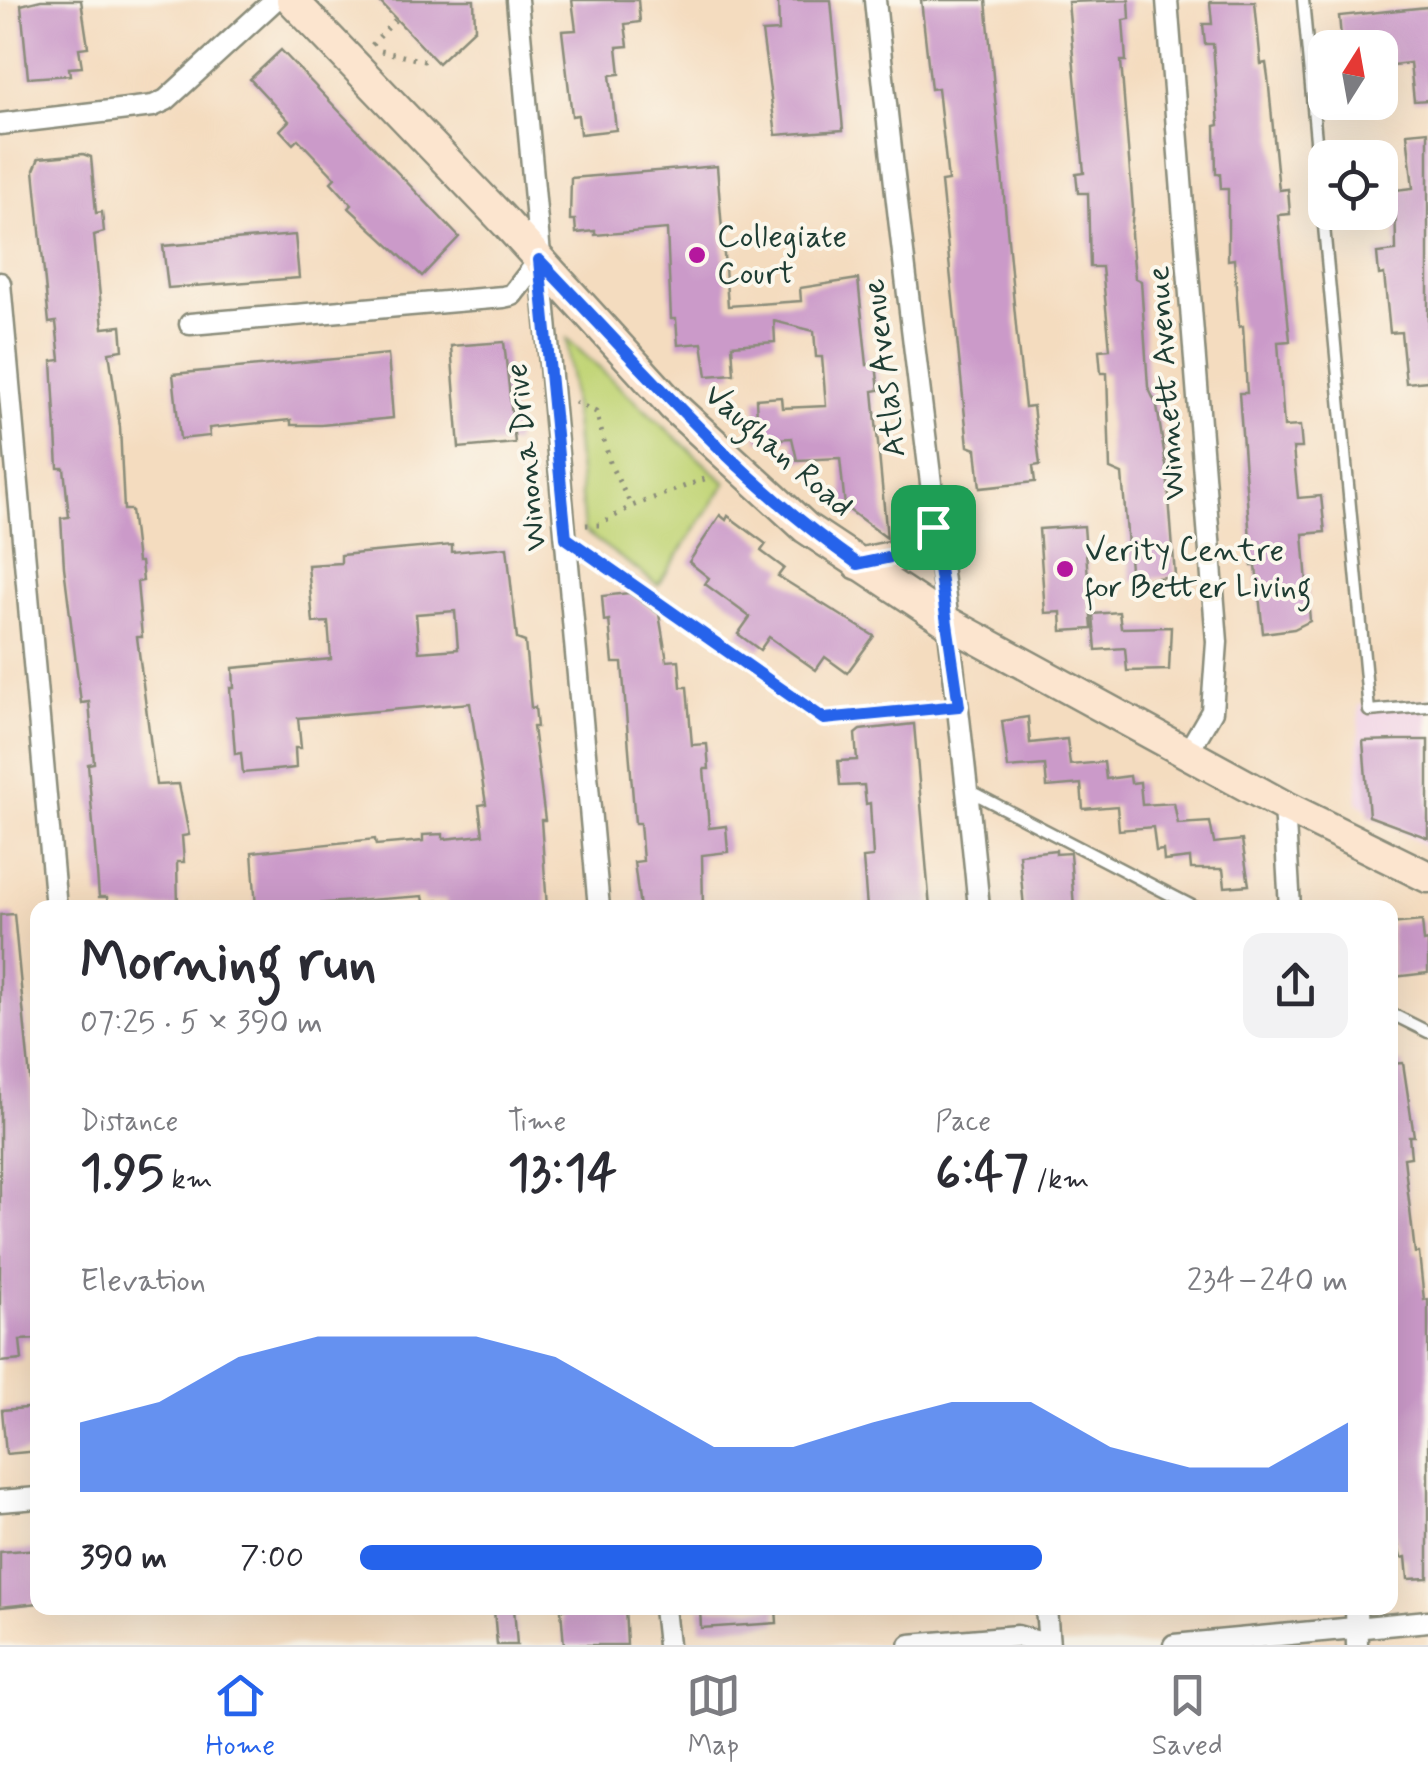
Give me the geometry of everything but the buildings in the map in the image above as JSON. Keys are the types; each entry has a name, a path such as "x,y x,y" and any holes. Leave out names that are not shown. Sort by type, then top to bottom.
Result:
{"street":[{"path":"0,124 153,106 166,100 275,0"},
{"name":"Vaughan Road","path":"292,0 726,459 806,528 950,623 1284,806 1428,877"},
{"name":"Winona Drive","path":"517,0 598,900"},
{"name":"Atlas Avenue","path":"875,0 933,527 950,623 977,900"},
{"name":"Winnett Avenue","path":"1167,0 1217,642 1212,711 1188,754"},
{"path":"190,324 503,297 512,294 539,260"},
{"path":"0,283 55,900"},
{"path":"858,564 906,554 933,527"},
{"path":"1284,806 1290,900"},
{"path":"0,1501 30,1499"},
{"path":"665,1615 668,1645"},
{"path":"910,1645 1017,1636 1050,1645 1047,1615"},
{"path":"1174,1645 1428,1621"}],"lane":[{"path":"1303,0 1369,710 1428,706"},
{"path":"566,538 824,719 959,706"},
{"path":"967,789 1181,900"},
{"path":"1398,1016 1428,1032"}],"path":[{"path":"372,45 396,19"},
{"path":"382,51 424,61 430,55"},
{"path":"572,400 596,412 610,466 632,506"},
{"path":"584,526 599,524 716,471"}],"shaded area":[{"path":"1428,699 1428,849 1358,803 1359,705"}],"green space":[{"path":"567,339 726,483 658,585 584,531"}],"place":[{"name":"Collegiate Court","path":"697,255"},
{"name":"Verity Centre for Better Living","path":"1065,569"}],"route":[{"path":"539,260 726,459 806,528 858,564 906,554 933,527 950,623 959,706 824,719 566,538 539,260"}]}
